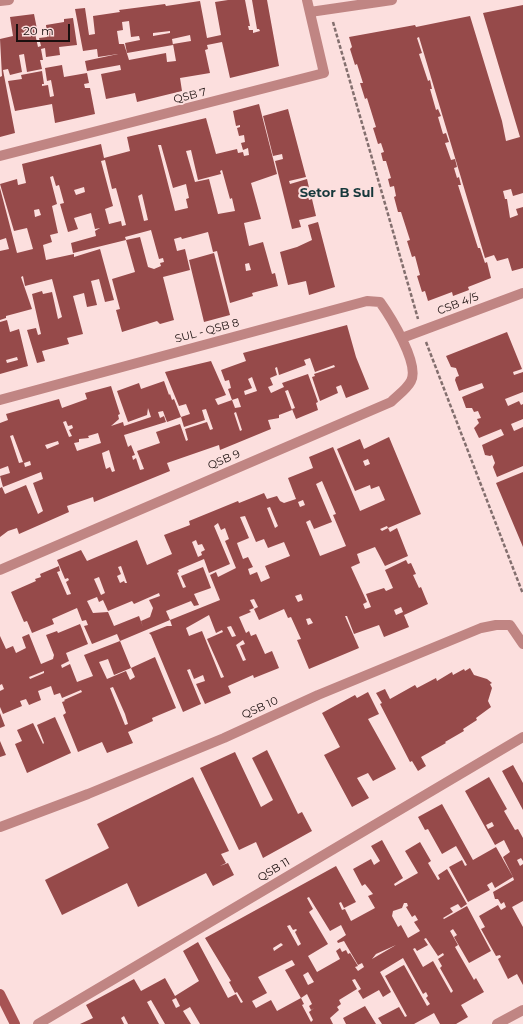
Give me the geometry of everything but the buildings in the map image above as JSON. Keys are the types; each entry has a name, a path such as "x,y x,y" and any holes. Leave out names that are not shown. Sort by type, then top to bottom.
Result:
{"main road":[{"path":"0,994 15,1024"}],"street":[{"path":"0,1 9,0"},
{"path":"308,0 310,12 392,0"},
{"name":"QSB 7","path":"0,156 324,73 310,12"},
{"name":"CSB 4/5","path":"402,338 523,292"},
{"name":"SUL - QSB 8","path":"0,400 367,301 380,302 402,338"},
{"name":"QSB 9","path":"0,570 391,402 411,381 412,369 402,338"},
{"name":"QSB 10","path":"0,827 88,794 224,738 318,695 481,628 496,625 510,625 523,644"},
{"name":"QSB 11","path":"38,1024 523,737"},
{"path":"497,1024 523,1010"}],"path":[{"path":"330,10 422,331 523,594"}],"district":[{"name":"Setor B Sul","path":"337,193"}]}
